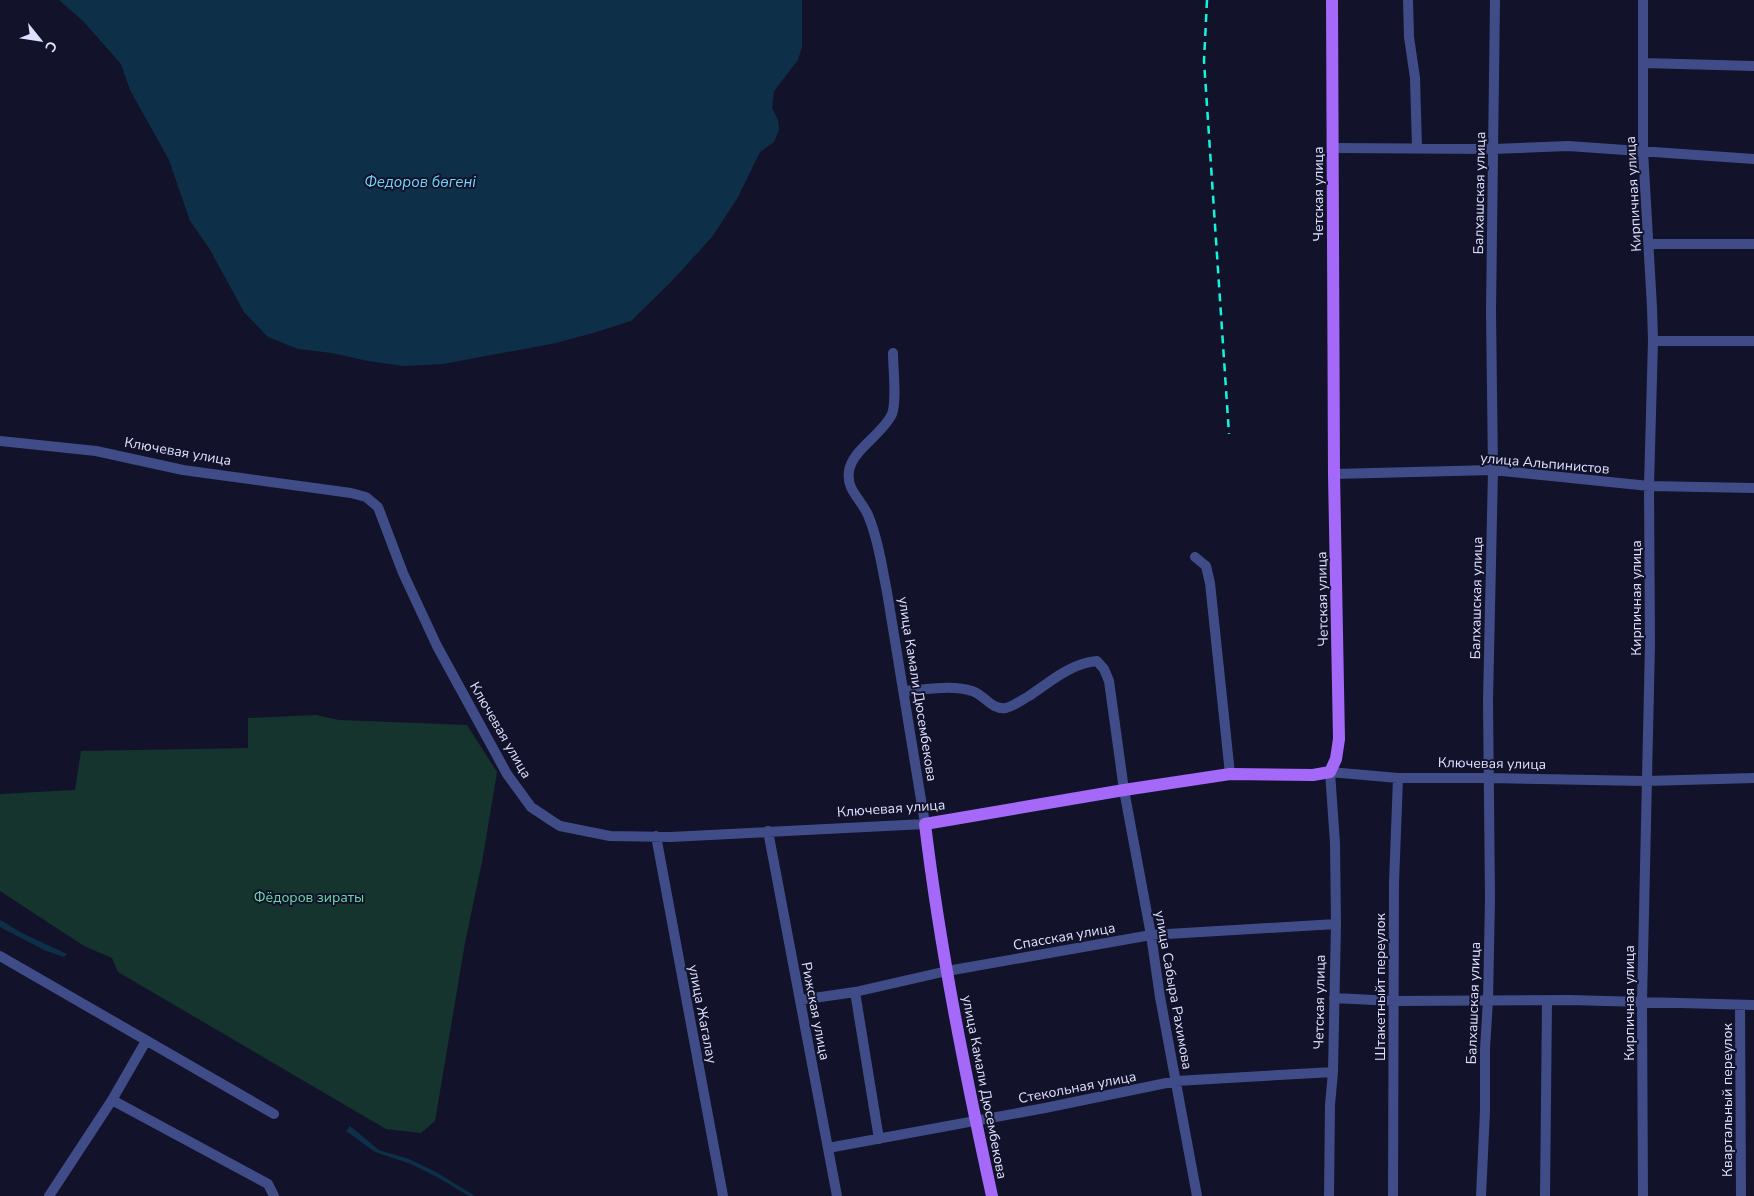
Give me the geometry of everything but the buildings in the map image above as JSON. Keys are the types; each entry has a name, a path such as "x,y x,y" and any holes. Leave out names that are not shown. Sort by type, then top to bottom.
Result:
{"main road":[{"name":"Четская улица","path":"1330,772 1336,758 1339,740 1334,474 1332,0"},
{"name":"Ключевая улица","path":"925,824 1230,774 1314,776 1330,772"},
{"name":"улица Камали Дюсембекова","path":"925,824 946,971 992,1196"}],"street":[{"path":"1408,0 1409,37 1415,78 1416,148"},
{"name":"Балхашская улица","path":"1481,1196 1488,1000 1490,836 1488,627 1493,470 1491,311 1495,0"},
{"name":"Кирпичная улица","path":"1643,0 1644,151 1653,341 1649,486 1650,644 1642,1002 1643,1196"},
{"path":"1643,63 1754,66"},
{"path":"1332,148 1493,149 1568,146 1754,159"},
{"path":"1649,244 1754,244"},
{"path":"1653,341 1754,341"},
{"name":"улица Камали Дюсембекова","path":"893,353 893,412 878,434 854,458 850,464 848,475 850,487 868,514 880,554 925,824"},
{"name":"Ключевая улица","path":"0,441 96,451 183,470 366,496 378,507 403,573 438,646 507,774 531,807 560,826 610,836 656,836 925,824"},
{"name":"улица Альпинистов","path":"1334,474 1493,470 1649,486 1754,488"},
{"path":"1195,557 1206,566 1210,582 1230,774"},
{"name":"улица Сабыра Рахимова","path":"904,691 957,688 974,692 996,708 1005,708 1018,703 1074,667 1086,662 1097,661 1104,669 1109,681 1124,790 1196,1196"},
{"name":"Ключевая улица","path":"1330,772 1398,778 1646,781 1754,778"},
{"name":"Четская улица","path":"1329,1196 1336,924 1335,842 1330,772"},
{"name":"Штакетныйт переулок","path":"1393,1196 1394,883 1398,778"},
{"name":"Рижская улица","path":"768,831 837,1196"},
{"name":"улица Жагалау","path":"656,836 723,1196"},
{"name":"Спасская улица","path":"800,1000 855,992 946,971 1151,935 1336,924"},
{"path":"0,956 274,1114"},
{"path":"855,992 879,1139"},
{"path":"1334,998 1394,1001 1488,1000 1754,1005"},
{"path":"1545,1196 1548,1001"},
{"name":"Квартальный переулок","path":"1740,1005 1741,1196"},
{"path":"49,1196 112,1100 146,1041"},
{"name":"Стекольная улица","path":"828,1148 1176,1081 1333,1072"},
{"path":"112,1100 268,1184 274,1196"}],"green space":[{"name":"Фёдоров зираты","path":"316,715 339,720 467,725 497,772 482,862 465,943 435,1121 421,1133 386,1129 118,972 112,958 84,946 0,891 0,794 75,790 81,751 248,748 248,718"}],"water":[{"name":"Федоров бөгені","path":"59,0 802,0 802,47 798,60 774,91 772,108 778,120 779,130 774,142 760,152 738,197 712,237 671,282 631,321 556,343 443,364 404,366 298,349 268,337 244,312 209,248 190,221 169,160 130,90 121,64 83,21"},
{"path":"0,920 22,933 67,954 64,957 44,950 0,927"},
{"path":"350,1126 379,1150 409,1159 436,1172 475,1196 469,1196 411,1164 375,1152 346,1131"}],"railway":[{"path":"1207,0 1204,61 1229,434"}]}
